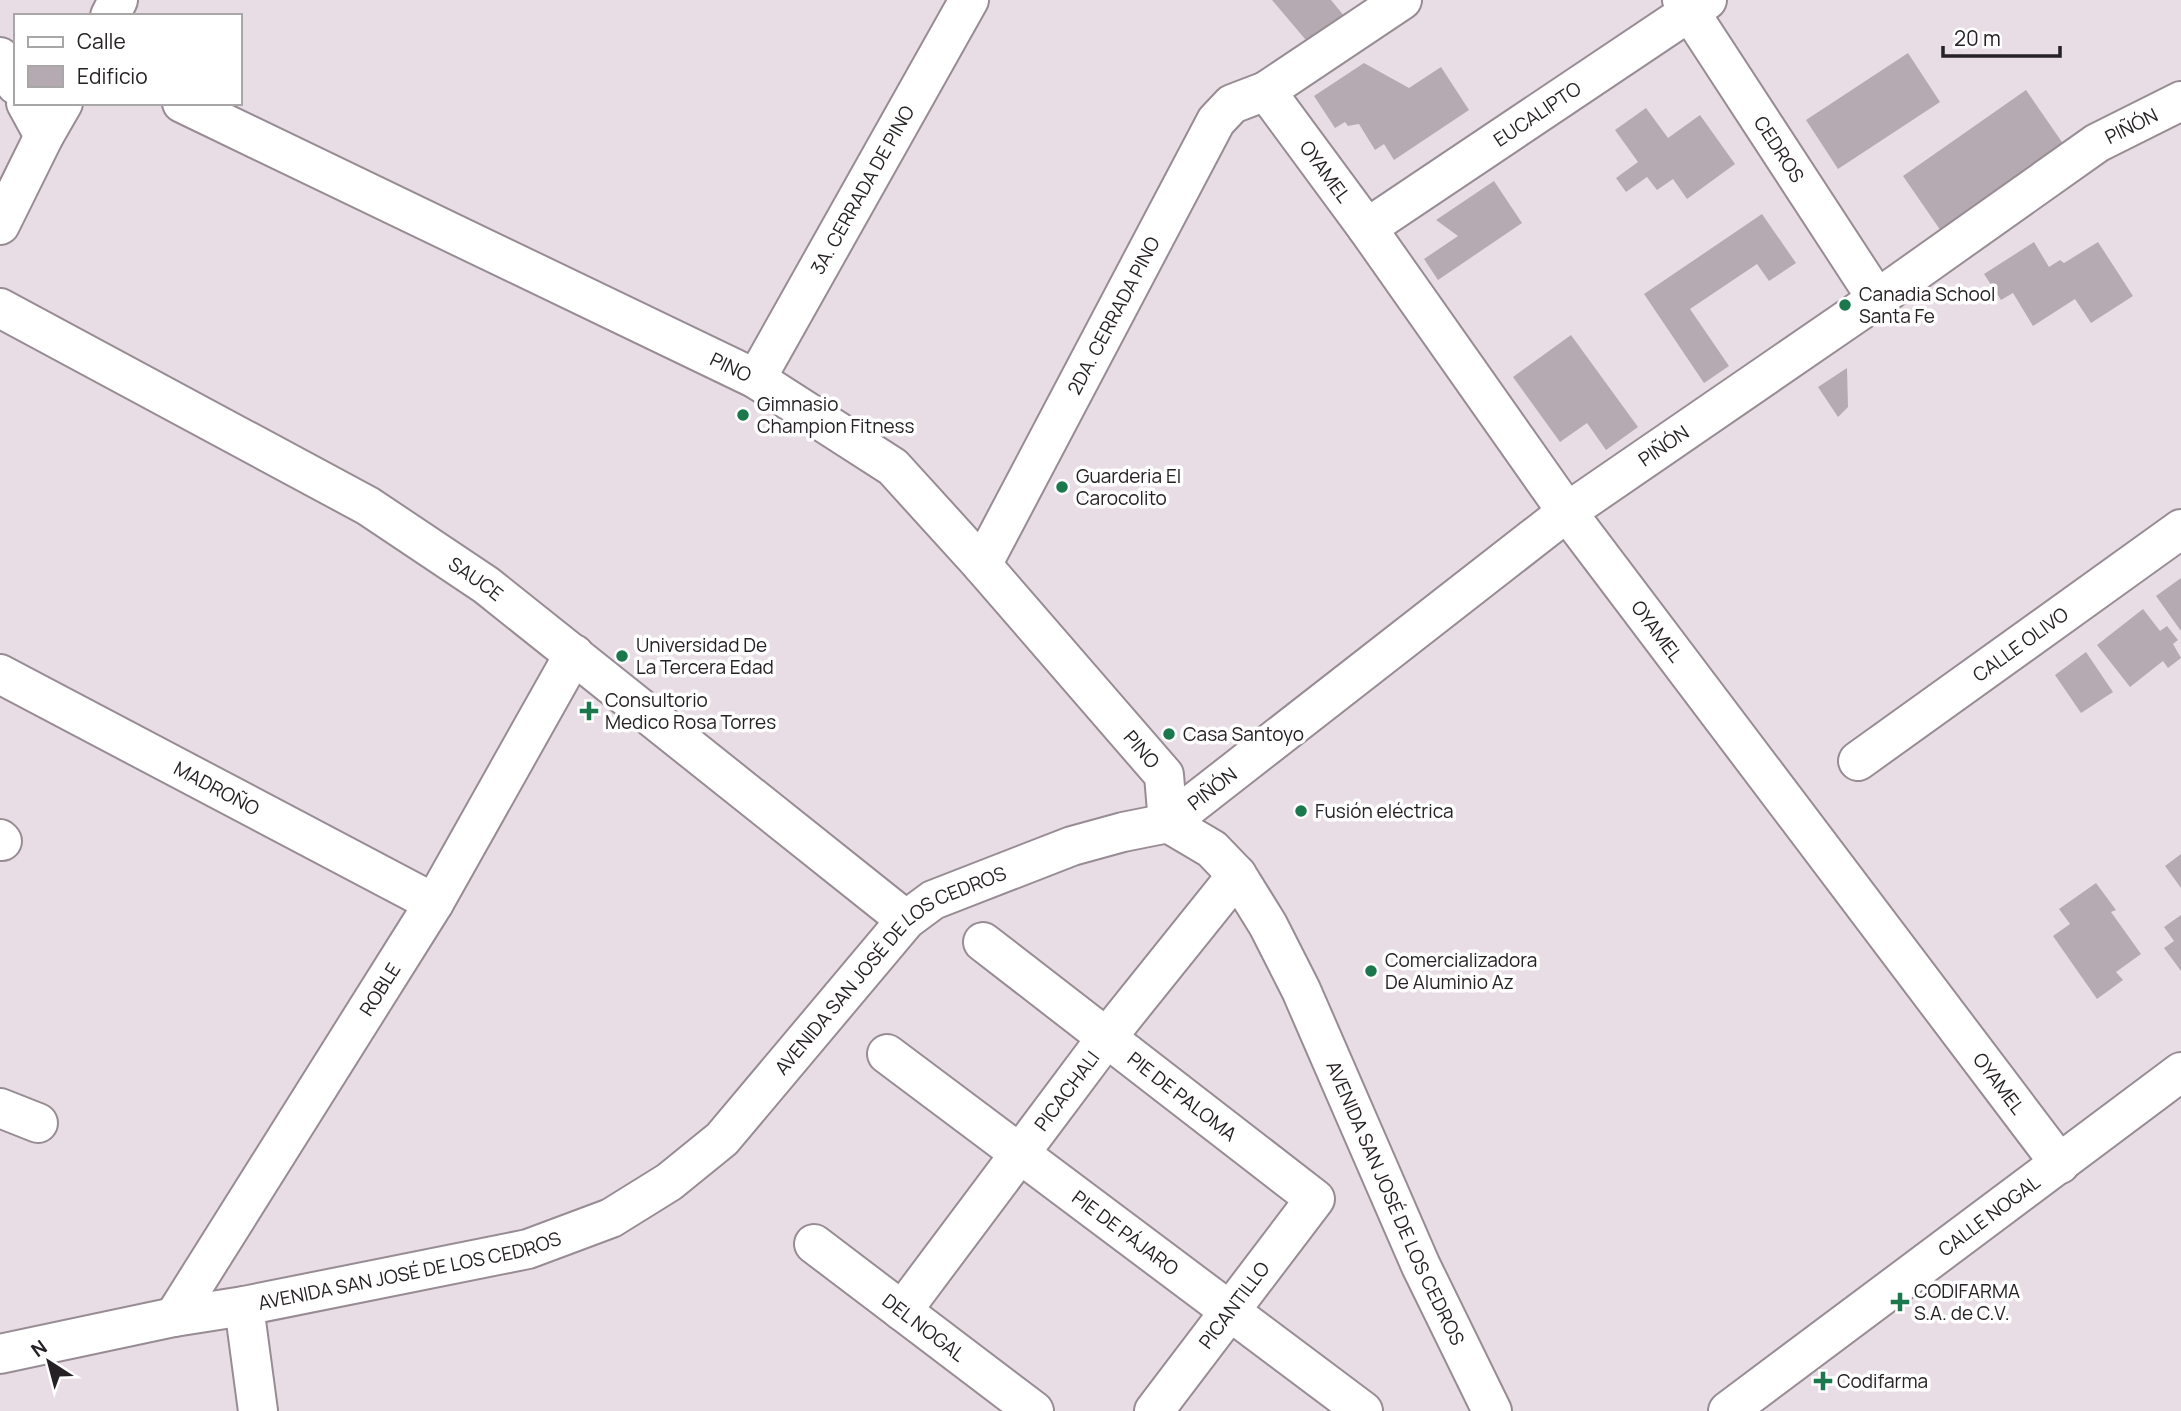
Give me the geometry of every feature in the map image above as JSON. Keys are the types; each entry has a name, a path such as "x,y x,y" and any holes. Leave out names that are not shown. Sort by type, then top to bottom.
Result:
{"street":[{"name":"3A. CERRADA DE PINO","path":"755,379 969,0"},
{"name":"2DA. CERRADA PINO","path":"982,565 1216,121 1232,104 1266,91 1402,0"},
{"name":"EUCALIPTO","path":"1367,228 1693,4"},
{"name":"CEDROS","path":"1693,4 1877,299"},
{"path":"0,57 14,82"},
{"name":"OYAMEL","path":"1266,91 1367,228 1567,512 2060,1164"},
{"name":"PIÑÓN","path":"1168,823 1567,512 1877,299 2097,143 2181,101"},
{"path":"0,223 35,119 60,105"},
{"name":"PINO","path":"186,105 755,379 892,467 982,565 1164,775 1168,823"},
{"name":"SAUCE","path":"0,308 368,506 486,585 906,920"},
{"name":"CALLE OLIVO","path":"1858,761 2181,529"},
{"name":"ROBLE","path":"174,1317 434,903 574,654"},
{"name":"MADROÑO","path":"0,674 434,903"},
{"name":"AVENIDA SAN JOSÉ DE LOS CEDROS","path":"0,1354 174,1317 244,1306 528,1249 611,1218 668,1182 722,1139 906,920 933,900 1072,846 1168,823 1212,849 1237,875 1268,925 1301,990 1421,1266 1492,1411"},
{"name":"PICACHALI","path":"902,1311 1107,1037 1237,875"},
{"name":"PIE DE PALOMA","path":"984,942 1315,1199"},
{"name":"PIE DE PÁJARO","path":"887,1054 1363,1411"},
{"name":"CALLE NOGAL","path":"1728,1411 2181,1072"},
{"path":"0,1108 38,1123"},
{"name":"PICANTILLO","path":"1154,1411 1315,1199"},
{"name":"DEL NOGAL","path":"814,1244 1034,1411"},
{"path":"244,1306 258,1411"}],"building":[{"path":"1272,0 1331,0 1345,17 1311,46"},
{"path":"1908,53 1940,102 1838,169 1806,120"},
{"path":"1364,63 1409,88 1441,67 1469,110 1394,160 1384,144 1375,150 1359,124 1348,126 1345,122 1335,128 1314,96"},
{"path":"2026,90 2064,145 1941,231 1903,176"},
{"path":"1646,108 1668,138 1700,115 1735,164 1687,199 1673,179 1657,190 1647,177 1626,192 1616,178 1638,162 1615,130"},
{"path":"1494,181 1522,223 1438,280 1424,259 1458,236 1436,220"},
{"path":"1762,214 1796,263 1769,281 1757,264 1690,309 1729,366 1704,383 1644,294"},
{"path":"2034,242 2049,267 2060,260 2064,263 2098,242 2133,296 2091,323 2075,299 2033,326 2013,293 2001,300 1984,274"},
{"path":"1571,335 1638,427 1606,450 1587,423 1560,442 1513,377"},
{"path":"1847,368 1848,407 1838,417 1818,387"},
{"path":"2181,578 2181,631 2156,596"},
{"path":"2143,609 2160,631 2167,626 2178,640 2173,644 2181,658 2168,668 2163,661 2130,687 2097,645"},
{"path":"2086,652 2113,692 2081,713 2055,675"},
{"path":"2181,854 2181,888 2165,866"},
{"path":"2096,883 2116,910 2111,912 2141,954 2116,972 2123,980 2097,999 2053,936 2070,924 2059,909"},
{"path":"2181,915 2181,971 2164,948 2174,941 2164,927"}],"place":[{"name":"Canadia School Santa Fe","path":"1845,305"},
{"name":"Gimnasio Champion Fitness","path":"743,415"},
{"name":"Guarderia El Carocolito","path":"1062,487"},
{"name":"Universidad De La Tercera Edad","path":"622,656"},
{"name":"Consultorio Medico Rosa Torres","path":"589,711"},
{"name":"Casa Santoyo","path":"1169,734"},
{"name":"Fusión eléctrica","path":"1301,811"},
{"name":"Comercializadora De Aluminio Az","path":"1371,971"},
{"name":"CODIFARMA S.A. de C.V.","path":"1900,1302"},
{"name":"Codifarma","path":"1823,1381"}]}
